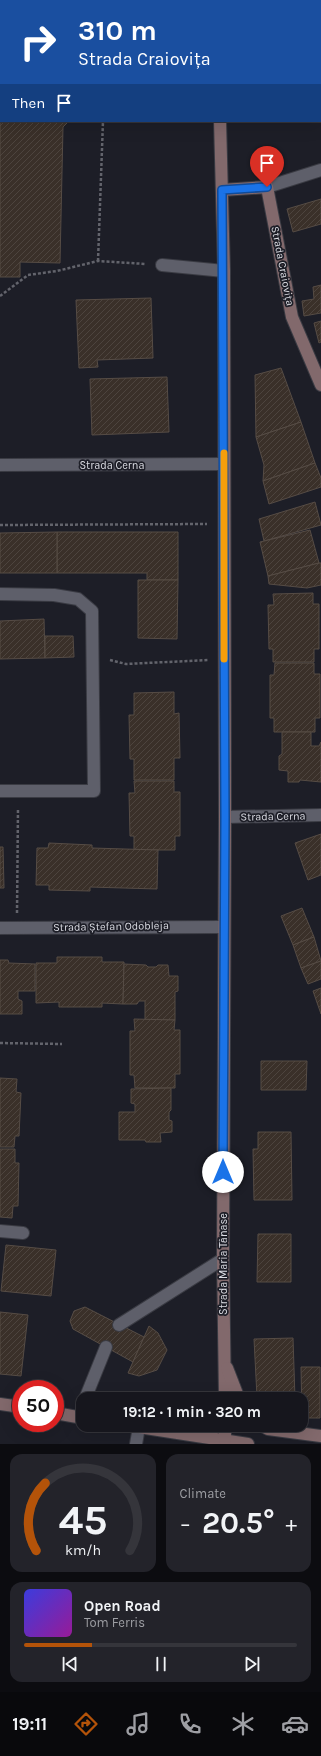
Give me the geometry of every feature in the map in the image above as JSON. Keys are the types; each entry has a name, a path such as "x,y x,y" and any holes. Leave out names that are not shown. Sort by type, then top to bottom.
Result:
{"main road":[{"name":"Strada Maria Tănase","path":"220,122 224,271 225,817 223,927 223,1259 225,1392"},
{"path":"222,190 267,187"},
{"name":"Strada Craiovița","path":"267,187 292,317 321,385"},
{"path":"224,1359 236,1392"},
{"path":"0,1404 12,1406"},
{"path":"64,1415 76,1417"},
{"path":"172,1432 248,1444"},
{"path":"225,1432 225,1440"},
{"path":"294,1432 321,1436"}],"street":[{"path":"267,187 321,170"},
{"path":"162,265 224,271"},
{"name":"Strada Cerna","path":"0,465 224,464"},
{"path":"0,594 54,595 78,599 92,611 94,791 0,791"},
{"name":"Strada Cerna","path":"225,817 321,815"},
{"name":"Strada Ștefan Odobleja","path":"0,928 223,927"},
{"path":"0,1231 23,1234"},
{"path":"119,1325 223,1259"},
{"path":"88,1392 106,1347"},
{"path":"136,1444 138,1432"}],"path":[{"path":"98,261 103,122"},
{"path":"0,296 28,275 57,271 98,261 162,265"},
{"path":"0,525 224,524"},
{"path":"93,657 126,664 224,659"},
{"path":"17,927 18,791"},
{"path":"0,1043 62,1044"}],"building":[{"path":"0,122 68,122 63,127 60,263 20,262 20,277 0,277"},
{"path":"321,199 321,224 293,232 287,209"},
{"path":"321,285 321,313 304,316 302,301 314,299 313,287"},
{"path":"151,298 153,358 97,360 98,367 79,368 76,300"},
{"path":"321,321 321,342 319,343 314,323"},
{"path":"281,368 301,422 256,437 255,375"},
{"path":"167,377 169,432 92,435 90,379"},
{"path":"301,422 315,463 263,481 264,465 256,437"},
{"path":"315,463 321,478 321,487 269,504 263,481"},
{"path":"315,502 321,525 264,541 259,519"},
{"path":"310,530 319,563 268,576 260,542"},
{"path":"57,532 178,532 178,580 147,580 147,573 57,573"},
{"path":"57,532 57,573 0,573 0,533"},
{"path":"321,563 321,585 307,588 269,584 268,576"},
{"path":"138,580 178,580 177,639 138,638"},
{"path":"313,593 313,604 319,604 319,649 314,649 314,662 273,662 273,649 269,649 268,605 274,605 273,594"},
{"path":"44,619 45,658 0,659 0,621"},
{"path":"45,636 73,636 74,657 45,658"},
{"path":"275,663 314,663 314,674 320,674 320,718 315,718 315,732 274,732 274,718 270,718 270,675 274,675"},
{"path":"174,692 174,714 179,713 180,758 174,758 174,780 134,780 134,759 130,759 129,715 134,715 134,693"},
{"path":"282,732 311,732 311,746 319,746 321,742 321,782 300,780 299,782 288,782 288,771 279,770 279,756 282,754"},
{"path":"134,781 174,781 174,792 180,792 180,836 175,836 175,850 134,850 134,836 130,836 129,793 135,793"},
{"path":"321,834 321,875 308,880 295,843"},
{"path":"49,843 92,845 92,848 158,850 157,889 90,887 90,891 49,890 49,885 36,885 37,848 48,848"},
{"path":"0,847 3,847 4,888 0,888"},
{"path":"302,908 314,937 293,945 281,916"},
{"path":"314,937 321,961 301,968 293,945"},
{"path":"57,957 102,957 102,962 124,962 123,1004 102,1003 102,1007 59,1007 59,1002 36,1003 36,963 57,963"},
{"path":"0,960 8,960 9,963 35,964 35,991 18,991 18,999 22,1001 22,1014 0,1014"},
{"path":"321,961 321,979 308,984 301,968"},
{"path":"124,964 146,965 148,967 168,965 169,976 178,976 178,991 175,992 175,1020 145,1020 145,1001 139,1001 137,1004 123,1004"},
{"path":"321,988 321,1014 313,991"},
{"path":"134,1019 175,1020 174,1030 180,1030 180,1074 175,1074 175,1088 135,1088 134,1075 130,1075 130,1031 135,1031"},
{"path":"261,1061 307,1061 306,1090 261,1090"},
{"path":"0,1078 17,1079 16,1092 21,1093 19,1136 15,1136 14,1147 0,1147"},
{"path":"171,1088 171,1110 169,1112 169,1120 172,1121 172,1132 160,1133 161,1142 146,1142 145,1140 119,1140 119,1112 135,1112 135,1104 131,1103 131,1089"},
{"path":"258,1132 291,1132 292,1200 254,1200 253,1149 258,1149"},
{"path":"0,1149 15,1149 15,1163 19,1163 18,1206 13,1206 12,1218 0,1217"},
{"path":"258,1234 291,1234 291,1282 257,1282"},
{"path":"6,1245 56,1250 51,1296 1,1291"},
{"path":"85,1307 144,1337 133,1362 73,1329 70,1321 74,1311"},
{"path":"0,1312 28,1315 21,1376 0,1374"},
{"path":"149,1326 158,1333 167,1350 157,1370 139,1376 128,1373"},
{"path":"293,1338 295,1392 257,1392 254,1339"},
{"path":"301,1367 320,1367 320,1418 308,1418 308,1392 301,1392"}],"slow traffic":[{"path":"224,453 224,659"}],"route":[{"path":"223,1172 223,927 225,817 224,271 222,190 267,187"}]}
